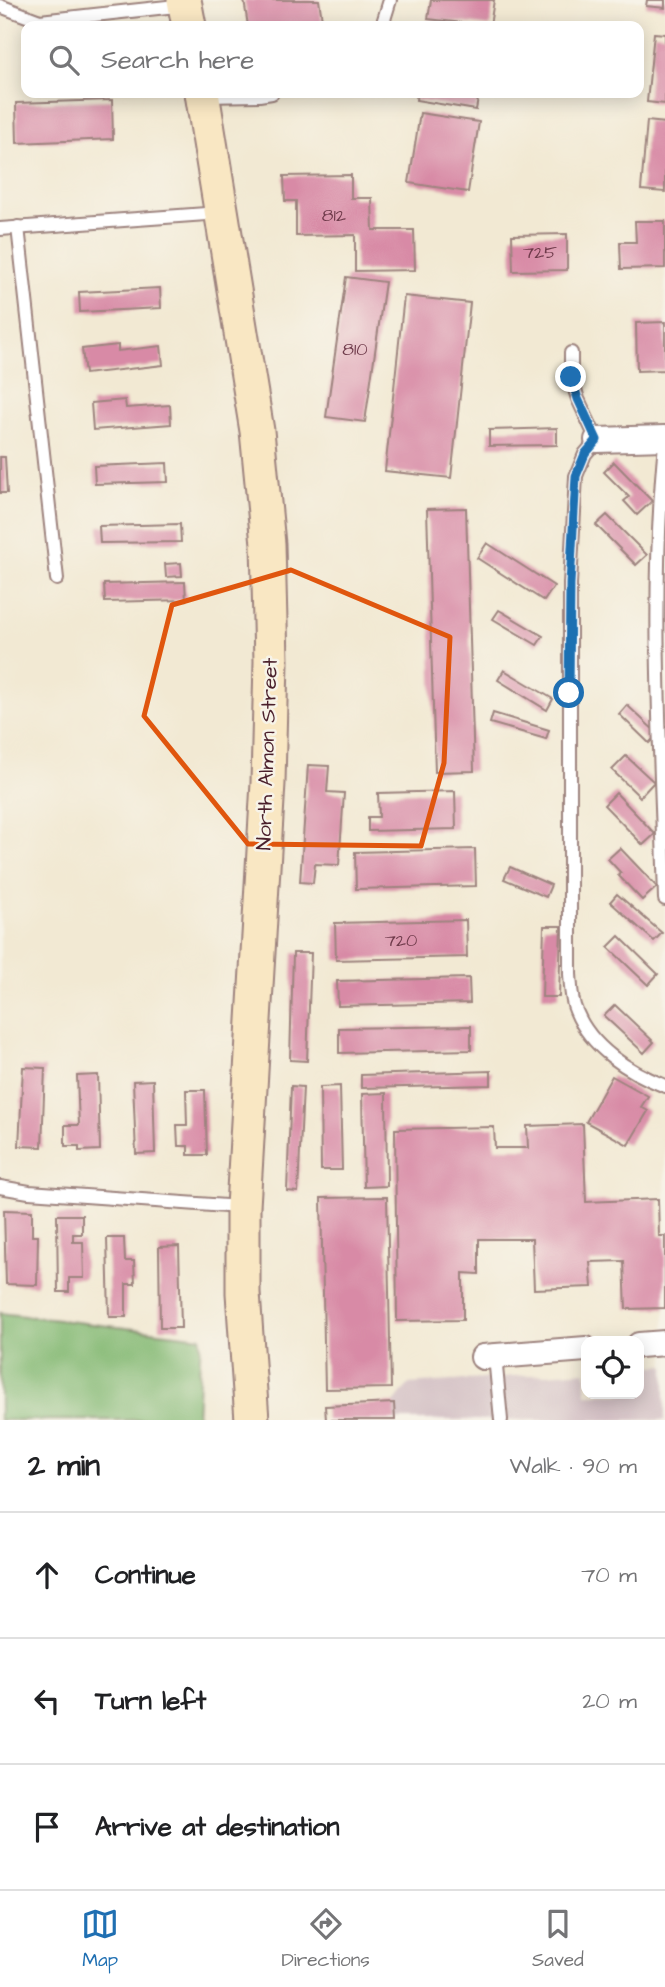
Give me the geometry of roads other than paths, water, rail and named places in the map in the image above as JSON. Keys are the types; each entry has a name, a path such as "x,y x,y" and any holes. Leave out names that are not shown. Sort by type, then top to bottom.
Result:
{"street":[{"name":"North Almon Street","path":"203,98 257,432 268,557 271,662 268,783 243,1207 243,1293 252,1420"},
{"path":"597,440 665,438"},
{"path":"644,1345 665,1343"},
{"path":"489,1357 581,1349"}],"lane":[{"path":"384,21 390,0"},
{"path":"0,6 40,20 186,10"},
{"path":"0,229 220,214"},
{"path":"18,227 57,579"},
{"path":"571,353 571,377 597,440 585,454 576,476 570,584 570,974 574,1009 588,1035 623,1065 645,1079 665,1086"},
{"path":"665,444 659,500 659,650 665,898"},
{"path":"0,1187 29,1192 243,1207"},
{"path":"489,1357 500,1420"}]}
